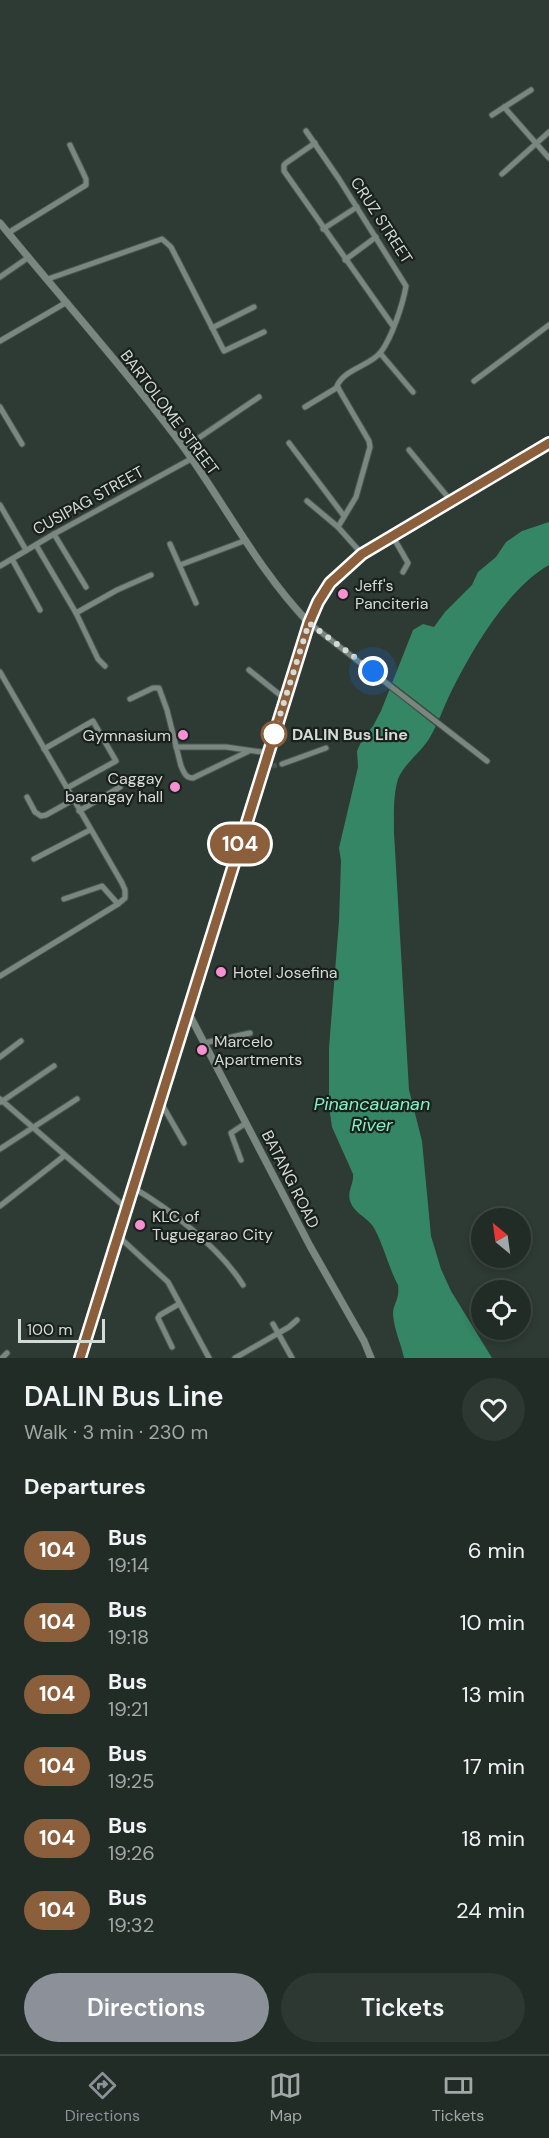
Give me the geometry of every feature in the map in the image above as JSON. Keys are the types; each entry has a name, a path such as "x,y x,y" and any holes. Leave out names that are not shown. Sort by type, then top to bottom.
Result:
{"main road":[{"path":"80,1358 117,1234 269,765 269,753 285,699 318,602 330,583 362,554 549,443"}],"street":[{"path":"492,115 531,90"},
{"path":"504,107 549,158"},
{"name":"CRUZ STREET","path":"305,407 338,387 342,379 380,353 393,326 406,286 306,131"},
{"path":"502,174 549,132"},
{"path":"315,143 286,163 283,168 323,229 393,326"},
{"path":"8,233 86,185 86,179 70,145"},
{"path":"323,229 357,207"},
{"name":"BARTOLOME STREET","path":"0,223 154,409 184,448 244,541 289,602 309,623"},
{"path":"345,260 376,237"},
{"path":"48,279 162,239 171,248 224,351 264,332"},
{"path":"0,277 28,257"},
{"path":"0,341 66,302"},
{"path":"212,328 254,308"},
{"path":"474,381 549,325"},
{"path":"380,353 413,392"},
{"path":"338,387 365,432 370,447 360,486 338,527"},
{"path":"184,448 259,397"},
{"path":"0,407 22,444"},
{"path":"289,443 344,516"},
{"path":"409,450 451,501"},
{"name":"CUSIPAG STREET","path":"0,566 191,459"},
{"path":"307,501 338,527 362,554"},
{"path":"0,506 26,550"},
{"path":"54,534 86,587"},
{"path":"392,535 408,563 403,572"},
{"path":"180,565 244,541"},
{"path":"36,544 76,613 98,659 105,666"},
{"path":"170,544 196,603"},
{"path":"12,559 40,610"},
{"path":"76,613 117,590 151,575"},
{"path":"309,623 487,761"},
{"path":"249,670 285,699"},
{"path":"0,672 125,890 125,898 118,904 0,976"},
{"path":"130,699 156,687 159,688 184,773 189,778 249,751"},
{"path":"44,749 93,721 116,761 67,788"},
{"path":"176,747 226,747 269,753"},
{"path":"282,764 326,748"},
{"path":"79,811 120,787"},
{"path":"27,797 35,812 41,816 73,800"},
{"path":"34,859 90,830"},
{"path":"64,899 102,886 118,904"},
{"name":"BATANG ROAD","path":"188,1012 371,1358"},
{"path":"204,1043 249,1033"},
{"path":"0,1057 21,1041"},
{"path":"54,1066 1,1101 34,1126 64,1156 126,1208"},
{"path":"0,1149 77,1099"},
{"path":"160,1101 184,1143"},
{"path":"242,1160 231,1133 246,1123"},
{"path":"0,1206 64,1156"},
{"path":"132,1187 170,1213 219,1253 243,1285"},
{"path":"117,1234 168,1282 209,1358"},
{"path":"172,1347 158,1318 179,1304"},
{"path":"235,1358 297,1320"},
{"path":"273,1324 292,1358"}],"water":[{"name":"Pinancauanan River","path":"549,522 549,565 520,588 493,620 449,696 429,739 404,768 396,785 394,833 409,1090 422,1141 431,1236 441,1269 451,1291 471,1324 471,1340 481,1340 492,1358 404,1358 393,1314 398,1285 375,1230 354,1209 350,1201 353,1174 332,1127 329,1106 329,1048 339,921 341,861 339,848 358,767 357,751 381,711 413,630 423,624 434,627 445,612 472,585 478,572 496,557 506,542 522,531"}],"pier":[{"path":"389,680 442,721 438,728 386,687"}],"tunnel":[{"path":"272,766 282,764"}],"bus line":[{"name":"104","path":"80,1358 309,623 318,602 330,583 362,554 549,443"}],"place":[{"name":"Jeff's Panciteria","path":"343,594"},
{"name":"DALIN Bus Line","path":"274,734"},
{"name":"Gymnasium","path":"183,735"},
{"name":"Caggay barangay hall","path":"175,787"},
{"name":"Hotel Josefina","path":"221,972"},
{"name":"Marcelo Apartments","path":"202,1050"},
{"name":"KLC of Tuguegarao City","path":"140,1225"}],"route":[{"path":"274,734 309,623 373,671"}]}
